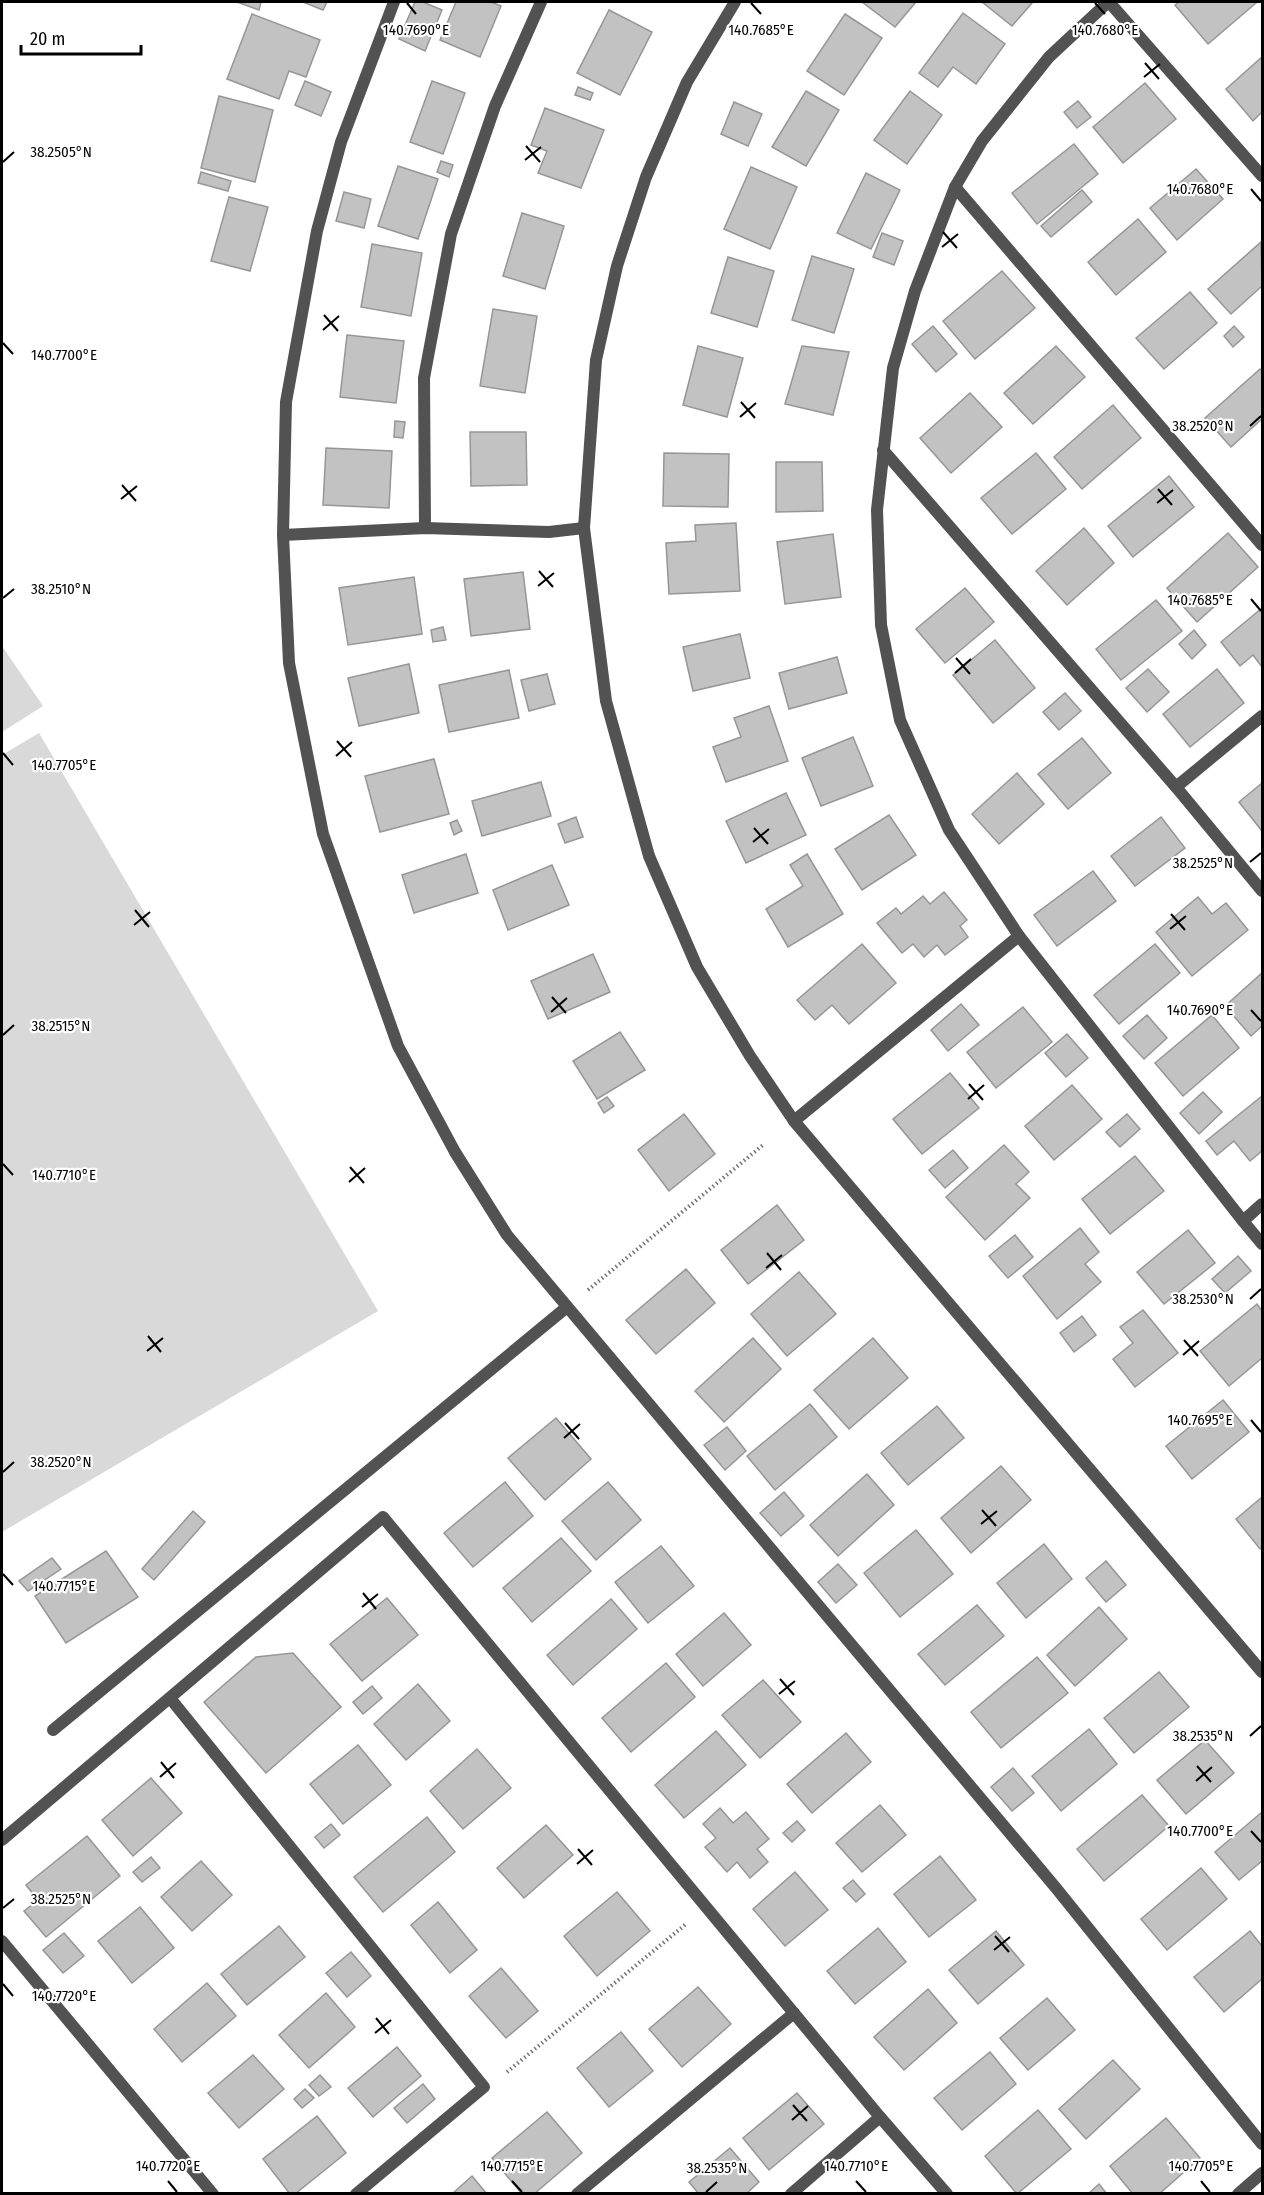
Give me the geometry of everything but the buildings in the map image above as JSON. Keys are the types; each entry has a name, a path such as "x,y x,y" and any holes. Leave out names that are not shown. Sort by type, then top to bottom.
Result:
{"street":[{"path":"394,2 341,142 317,231 286,402 283,535 289,663 323,834 398,1046 455,1152 507,1235 1056,1888 1263,2144"},
{"path":"425,528 424,378 451,234 495,106 541,2"},
{"path":"735,2 687,82 646,177 617,266 596,360 584,528 606,701 649,855 697,967 750,1056 794,1120 1263,1672"},
{"path":"1263,176 1108,2 1048,57 982,141 955,187 902,331 893,368 877,510 880,625 900,720 949,830 1019,936 1263,1244"},
{"path":"955,187 1263,545"},
{"path":"884,450 1176,787 1263,891"},
{"path":"283,535 425,528 549,532 584,528"},
{"path":"1176,787 1263,716"},
{"path":"794,1120 1019,936"},
{"path":"1243,1221 1263,1204"},
{"path":"53,1730 567,1307"},
{"path":"2,1840 382,1517 880,2117 947,2193"},
{"path":"170,1698 484,2087 356,2193"},
{"path":"2,1941 213,2193"},
{"path":"577,2193 794,2013"},
{"path":"791,2193 880,2117"},
{"path":"1238,2193 1263,2173"}],"path":[{"path":"567,1307 763,1145"},
{"path":"517,2066 683,1927"}],"shaded area":[{"path":"2,646 43,706 2,732"},
{"path":"39,733 378,1311 2,1532 2,755"}]}
